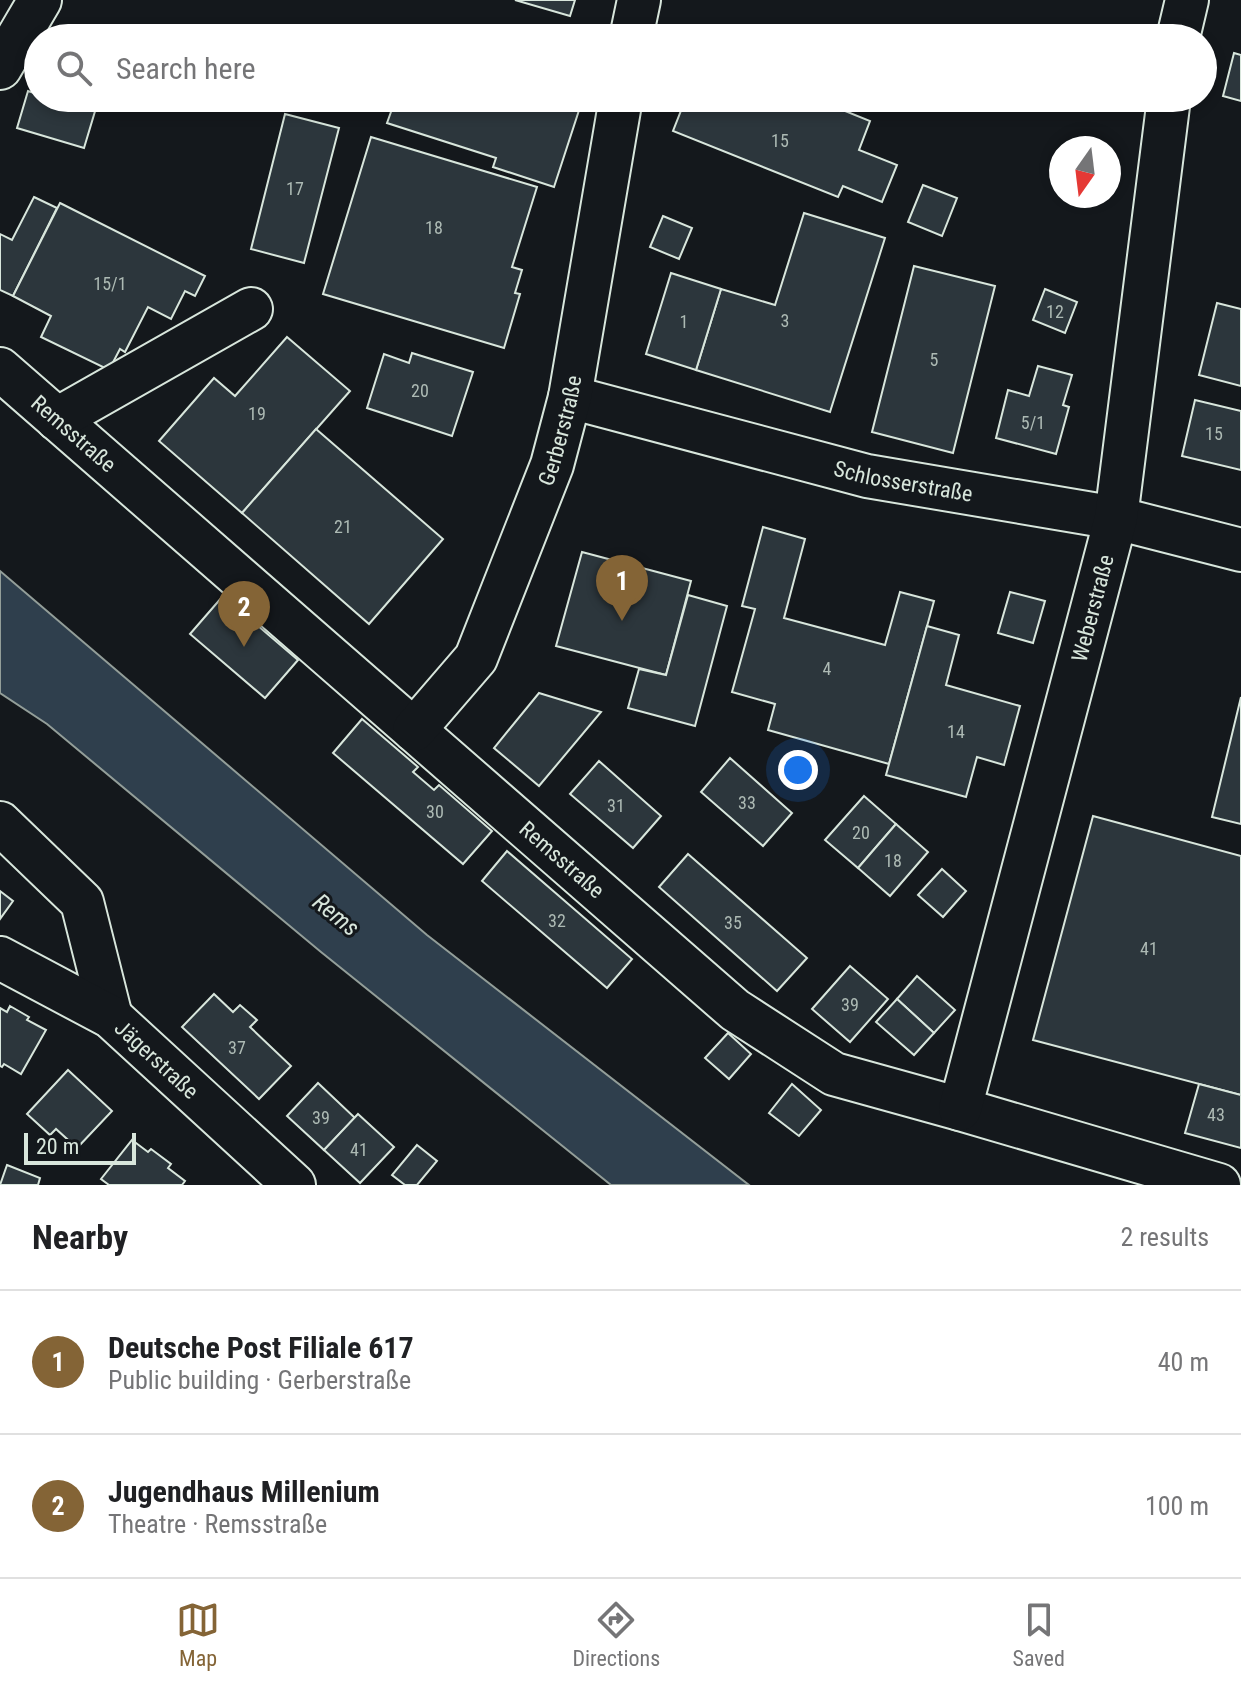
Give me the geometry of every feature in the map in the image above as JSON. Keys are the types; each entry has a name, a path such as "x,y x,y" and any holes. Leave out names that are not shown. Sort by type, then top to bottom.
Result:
{"street":[{"path":"26,24 40,0"},
{"path":"634,24 639,0"},
{"path":"1181,24 1187,0"},
{"path":"0,68 24,27"},
{"name":"Gerberstraße","path":"414,730 476,658 552,465 570,397 619,112"},
{"name":"Weberstraße","path":"960,1109 1116,518 1167,112"},
{"path":"57,419 251,309"},
{"name":"Remsstraße","path":"0,369 735,1010 834,1074 1219,1185"},
{"name":"Schlosserstraße","path":"570,397 867,476 1116,518 1241,550"},
{"path":"0,823 82,902 111,1017"},
{"name":"Jägerstraße","path":"0,958 111,1017 294,1185"}],"water":[{"name":"Rems","path":"0,571 427,935 749,1185 611,1185 321,952 47,724 0,693"}],"building":[{"path":"515,0 575,0 570,16"},
{"path":"1234,53 1241,55 1241,101 1223,96"},
{"path":"24,104 24,112 95,112 84,148 17,128"},
{"path":"391,112 578,112 554,187 493,167 496,158 387,123"},
{"path":"680,112 848,112 870,121 859,150 897,165 882,202 843,186 838,197 673,131"},
{"path":"285,114 339,128 304,263 251,249"},
{"path":"371,137 537,187 512,267 522,270 515,293 520,294 504,348 323,294"},
{"path":"923,185 957,198 942,236 908,222"},
{"path":"34,197 57,208 13,296 0,290 0,234 12,240"},
{"path":"60,203 205,276 195,296 185,291 171,319 148,307 125,352 120,349 109,370 41,337 51,316 13,296"},
{"path":"804,213 885,238 830,412 696,370 721,289 775,305"},
{"path":"663,216 692,228 679,259 650,247"},
{"path":"914,266 995,286 953,453 872,432"},
{"path":"671,273 721,289 696,370 646,354"},
{"path":"1045,289 1077,302 1065,333 1033,320"},
{"path":"1217,303 1241,309 1241,386 1199,375"},
{"path":"287,337 350,391 242,513 159,441 214,378 235,396"},
{"path":"412,353 473,372 452,436 367,408 384,354 409,363"},
{"path":"1038,366 1072,375 1063,405 1069,407 1056,454 996,438 1008,390 1029,396"},
{"path":"1195,400 1241,411 1241,470 1182,456"},
{"path":"316,429 443,539 369,624 242,513"},
{"path":"763,527 805,539 784,618 885,645 900,592 934,601 889,764 768,730 775,704 732,692 755,609 742,606"},
{"path":"582,552 691,581 666,675 556,646"},
{"path":"1010,592 1045,601 1033,643 998,633"},
{"path":"688,595 727,606 695,726 628,708 639,669 666,675"},
{"path":"223,596 298,660 265,698 190,634"},
{"path":"927,626 959,635 946,685 1020,706 1004,765 977,757 966,797 886,775"},
{"path":"539,693 601,712 539,786 494,748"},
{"path":"1241,697 1241,824 1212,817"},
{"path":"362,719 418,767 413,772 434,790 439,785 492,831 463,864 333,753"},
{"path":"730,758 792,813 763,846 701,792"},
{"path":"599,761 661,816 633,848 570,794"},
{"path":"864,796 896,824 858,868 825,840"},
{"path":"1093,816 1241,856 1241,1095 1033,1040"},
{"path":"896,824 928,852 890,896 858,868"},
{"path":"507,851 632,959 607,988 482,881"},
{"path":"688,854 807,958 777,991 659,887"},
{"path":"942,869 966,891 943,917 918,895"},
{"path":"0,891 13,901 0,919"},
{"path":"850,966 888,999 850,1042 812,1009"},
{"path":"917,976 955,1010 934,1033 897,999"},
{"path":"214,994 233,1012 240,1005 257,1020 250,1027 291,1066 259,1099 182,1027"},
{"path":"897,999 934,1033 914,1055 876,1022"},
{"path":"10,1006 46,1030 21,1074 4,1064 0,1066 0,1008 7,1012"},
{"path":"728,1033 751,1054 729,1079 705,1058"},
{"path":"68,1070 112,1111 77,1148 56,1129 50,1135 27,1114"},
{"path":"318,1083 355,1118 324,1150 287,1116"},
{"path":"792,1084 821,1110 799,1136 769,1113"},
{"path":"1199,1084 1241,1095 1241,1148 1185,1133"},
{"path":"358,1114 394,1147 360,1183 324,1150"},
{"path":"132,1140 171,1164 168,1168 185,1181 182,1185 109,1185 101,1179"},
{"path":"417,1145 437,1161 417,1185 405,1185 392,1175"},
{"path":"7,1165 40,1178 38,1185 0,1185"}],"place":[{"name":"Deutsche Post Filiale 617","path":"622,621"},
{"name":"Jugendhaus Millenium","path":"244,647"}]}
